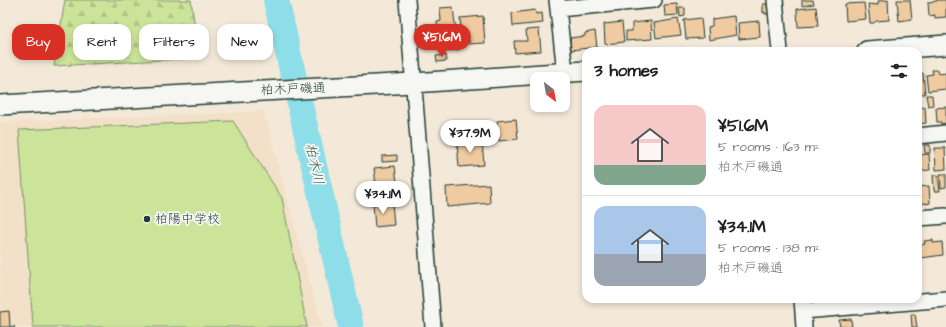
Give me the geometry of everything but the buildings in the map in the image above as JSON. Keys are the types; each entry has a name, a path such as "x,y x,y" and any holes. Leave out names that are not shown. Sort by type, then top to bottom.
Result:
{"street":[{"path":"407,0 433,327"},
{"path":"565,72 557,4 654,0"},
{"path":"775,0 780,47"},
{"path":"920,47 946,45"},
{"name":"柏木戸磯通","path":"565,72 582,71"},
{"name":"柏木戸磯通","path":"0,105 413,83 530,75"},
{"path":"922,136 946,133"},
{"path":"922,218 946,216"},
{"path":"922,301 946,300"},
{"path":"804,327 803,305 860,303"}],"shaded area":[{"name":"柏陽中学校","path":"264,111 323,327 0,327 0,122"}],"green space":[{"path":"65,0 191,0 194,24 139,24 139,60 163,60 54,66 55,60 65,60 65,24 61,24"},
{"name":"柏陽中学校","path":"233,121 282,198 307,327 33,327 19,130"}],"waterway":[{"name":"柏木川","path":"276,0 351,327"}],"place":[{"name":"柏陽中学校","path":"147,219"}]}
